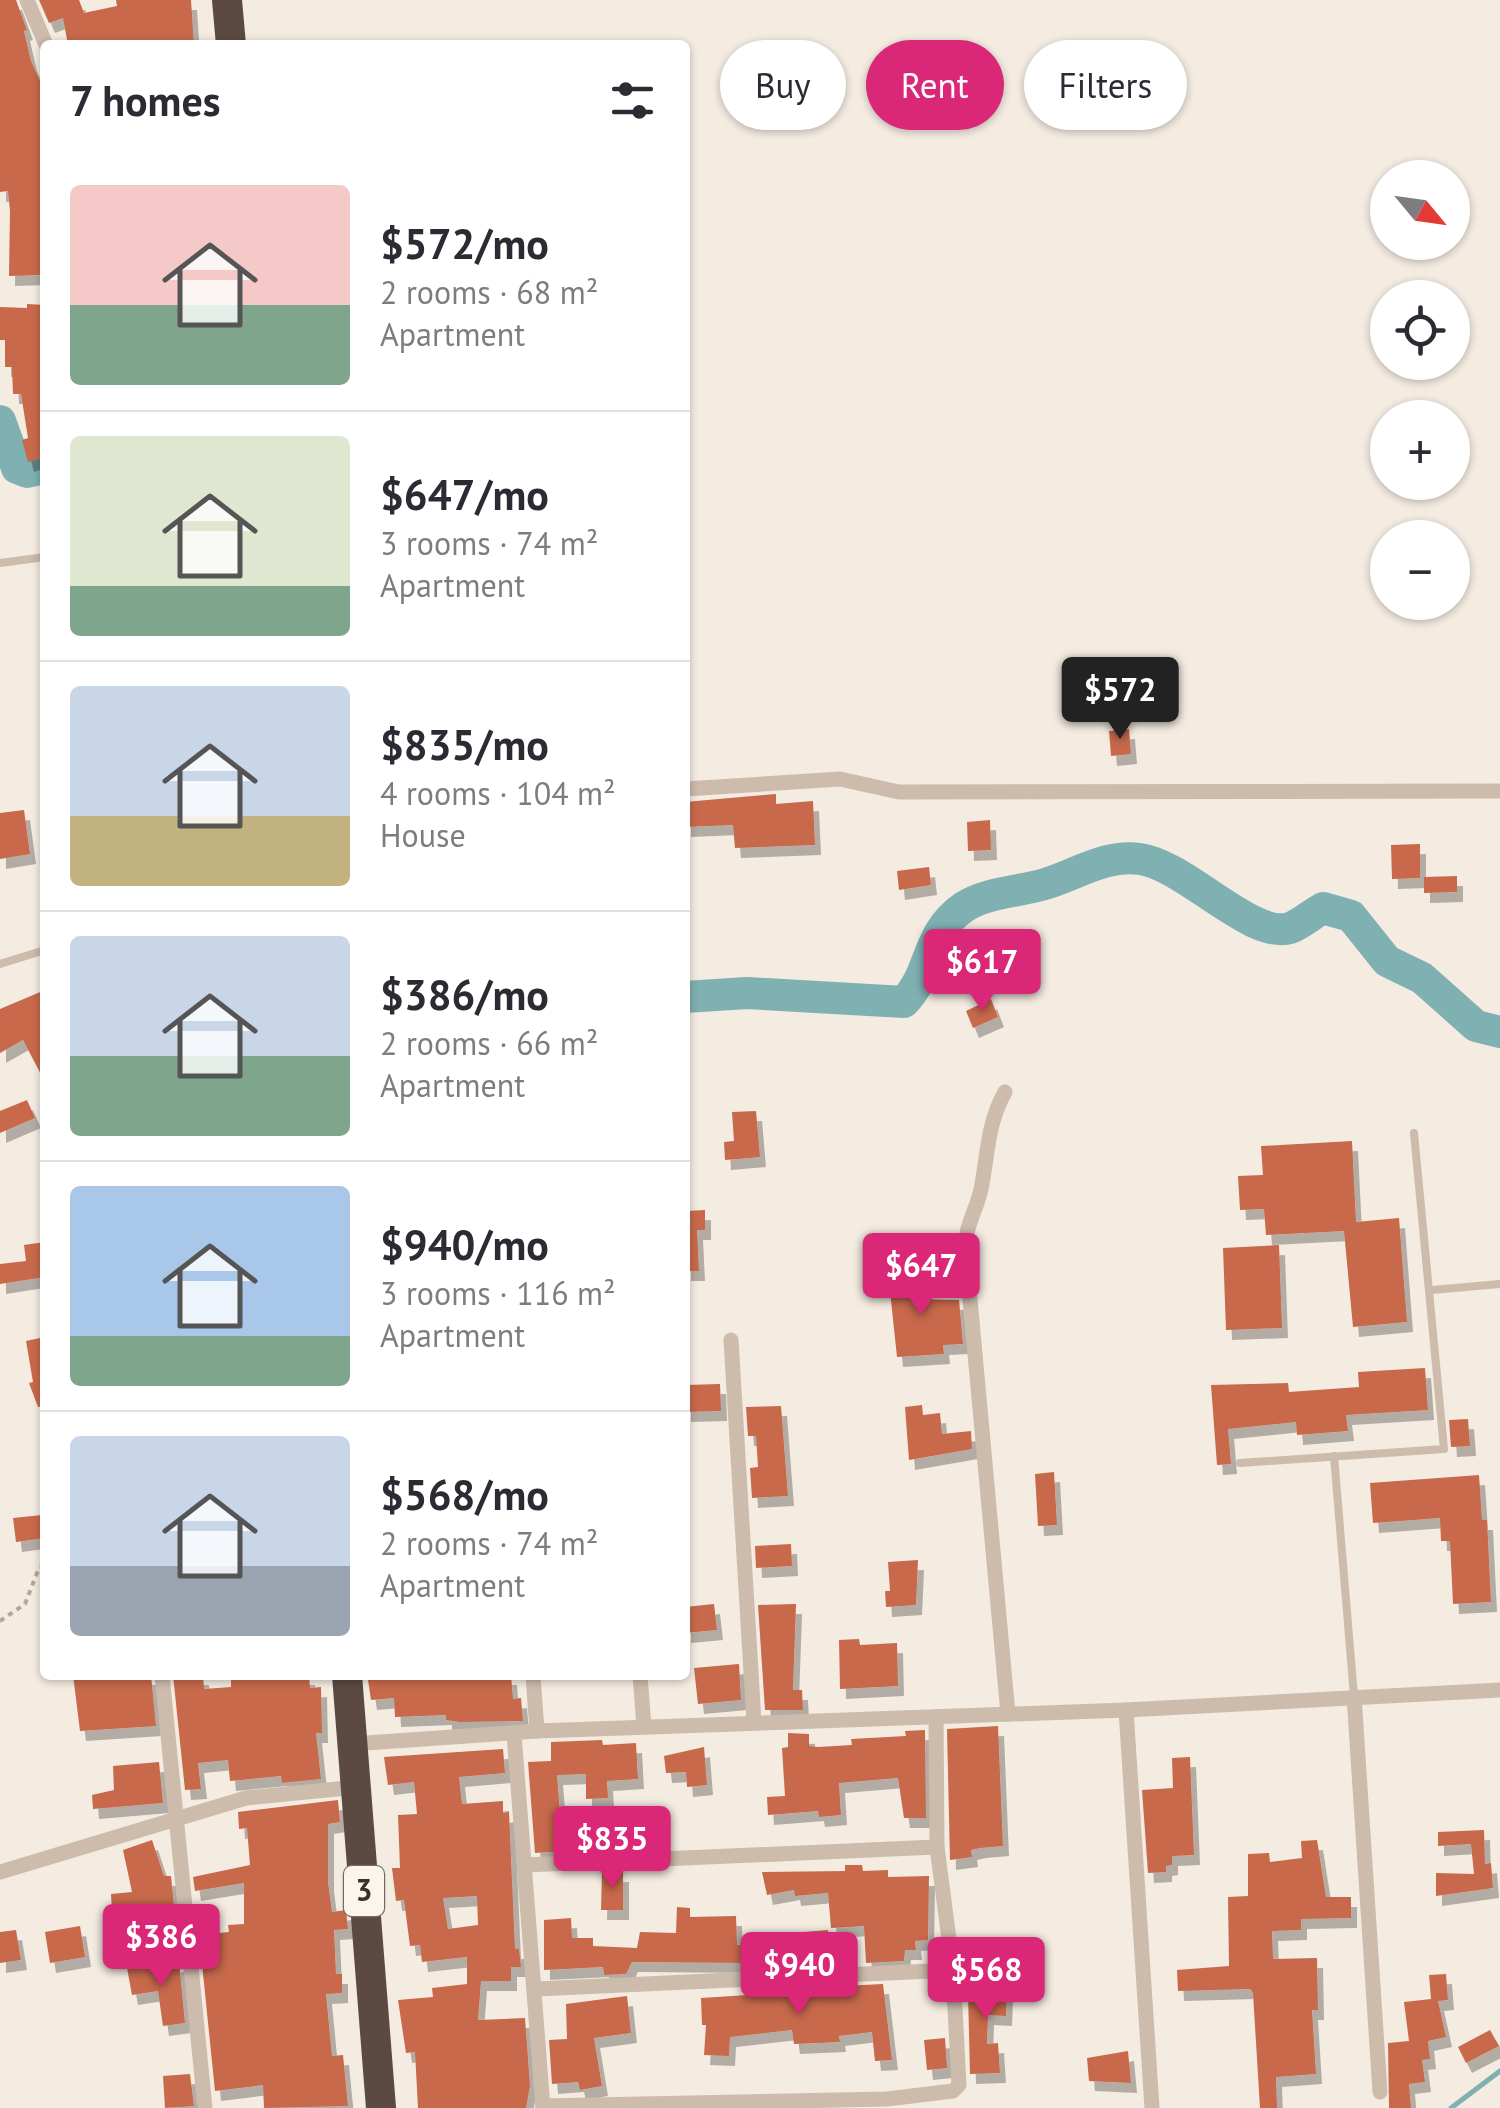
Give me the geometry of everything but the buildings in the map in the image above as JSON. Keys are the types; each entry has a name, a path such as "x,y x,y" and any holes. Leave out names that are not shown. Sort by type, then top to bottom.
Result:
{"highway":[{"path":"227,0 231,40"},
{"name":"3","path":"346,1680 381,2108"}],"street":[{"path":"27,0 44,40"},
{"path":"690,789 840,779 898,792 1500,791"},
{"path":"1004,1092 994,1112 982,1189 966,1228 965,1246 1008,1714"},
{"path":"731,1340 754,1722"},
{"path":"163,1680 205,2108"},
{"path":"534,1680 537,1732"},
{"path":"640,1680 644,1727"},
{"path":"352,1744 537,1732 1126,1710 1500,1690"},
{"path":"1354,1696 1380,2092"},
{"path":"1126,1710 1152,2108"},
{"path":"514,1734 543,2107 888,2100 953,2090 961,2078 953,1970 937,1847 936,1716"},
{"path":"0,1872 246,1798 356,1787"},
{"path":"526,1865 937,1847"},
{"path":"536,1989 953,1970"}],"lane":[{"path":"0,563 40,557"},
{"path":"0,964 40,952"},
{"path":"1240,1463 1444,1448 1414,1132"},
{"path":"1432,1290 1500,1284"},
{"path":"1334,1456 1354,1696"}],"path":[{"path":"0,1621 24,1604 40,1567"}],"waterway":[{"path":"0,421 17,468 27,472 40,469"},
{"path":"690,997 747,993 904,1002 920,978 942,929 964,907 983,898 1045,884 1103,862 1127,858 1158,864 1238,913 1274,929 1290,928 1323,908 1351,916 1387,961 1422,978 1476,1026 1500,1032"},
{"path":"1451,2108 1500,2071"}]}
